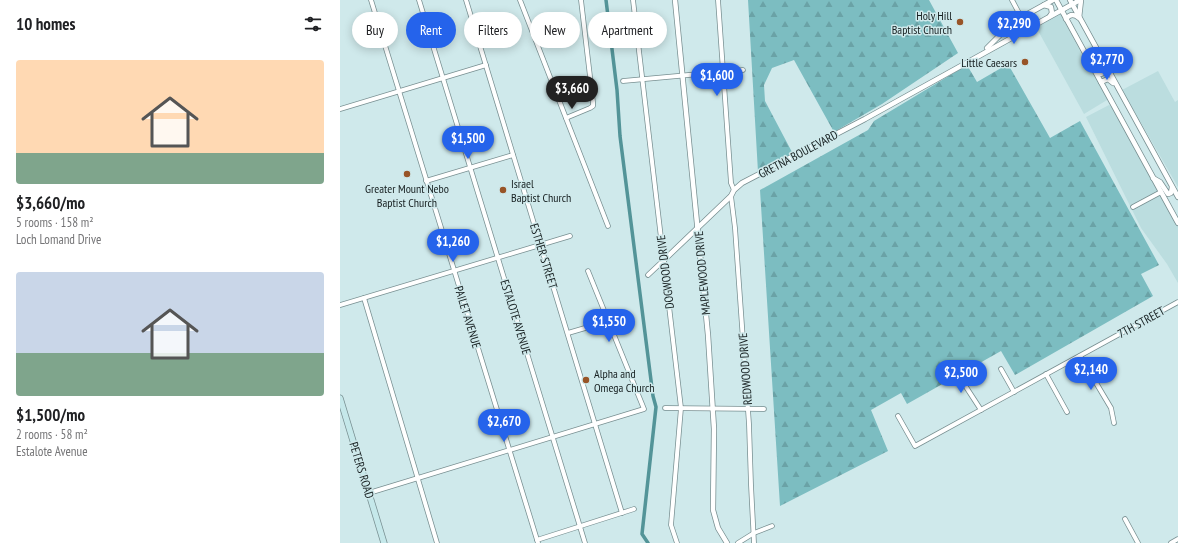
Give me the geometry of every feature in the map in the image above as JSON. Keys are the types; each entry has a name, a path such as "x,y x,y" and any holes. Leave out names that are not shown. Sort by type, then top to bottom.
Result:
{"main road":[{"name":"PETERS ROAD","path":"340,398 384,543"}],"street":[{"path":"371,1 377,0"},
{"name":"ESTALOTE AVENUE","path":"419,0 585,543"},
{"name":"ESTHER STREET","path":"466,0 622,513"},
{"path":"520,0 608,226"},
{"path":"566,118 590,108 593,102 581,0"},
{"name":"DOGWOOD DRIVE","path":"633,0 681,408 671,525 677,543"},
{"name":"MAPLEWOOD DRIVE","path":"676,0 708,335 714,429 713,510 718,528 727,543"},
{"path":"648,275 698,229 731,196 734,190 732,183 718,0"},
{"path":"1012,0 1025,26 1028,28"},
{"path":"1055,0 1062,10 1178,223"},
{"name":"GRETNA BOULEVARD","path":"969,60 990,45 1006,28 1021,17 1055,0"},
{"path":"1079,18 1081,0"},
{"name":"GRETNA BOULEVARD","path":"734,190 742,184 1062,10 1071,2 1081,0"},
{"name":"PAILET AVENUE","path":"371,1 537,541"},
{"path":"1071,2 1178,197"},
{"path":"1044,5 1051,7 1052,13 1050,16"},
{"path":"1066,19 1072,15 1079,18"},
{"path":"340,109 486,65"},
{"path":"1095,71 1104,74 1108,69"},
{"path":"623,81 743,70"},
{"path":"1101,82 1110,79 1117,92 1121,92"},
{"path":"426,181 513,155"},
{"path":"1153,178 1160,182 1168,194 1171,193 1172,186"},
{"path":"1133,207 1161,192"},
{"name":"REDWOOD DRIVE","path":"731,196 735,228 748,409 754,543"},
{"path":"340,305 570,236"},
{"path":"369,493 644,409 588,271"},
{"path":"364,298 437,543"},
{"name":"7TH STREET","path":"898,416 915,446 1178,302"},
{"path":"568,333 609,321"},
{"path":"1080,356 1111,408 1114,423"},
{"path":"1002,369 1014,392"},
{"path":"955,370 981,410"},
{"path":"1046,374 1067,412"},
{"path":"665,408 764,409"},
{"path":"537,541 634,509"},
{"path":"1124,519 1138,543"},
{"path":"738,543 754,533 772,526"},
{"path":"1171,543 1178,539"}],"shaded area":[{"path":"1060,13 1107,98 1107,100 1084,114 1036,27"},
{"path":"1158,71 1175,102 1178,100 1178,187 1122,90"},
{"path":"1109,105 1113,107 1178,227 1178,283 1167,264 1141,228 1086,117"}],"green space":[{"path":"748,0 929,0 958,53 882,104 834,132 794,60 772,68 764,85 765,101 793,154 758,172"},
{"path":"1008,64 1050,138 1080,121 1159,265 1141,274 1153,296 1015,375 1001,351 907,404 901,393 871,410 888,451 780,506 760,190 868,130 874,121 967,65 977,82"}],"waterway":[{"path":"606,0 617,90 620,136 653,396 656,407 642,534 648,543"}],"place":[{"name":"Holy Hill Baptist Church","path":"960,22"},
{"name":"Little Caesars","path":"1025,62"},
{"name":"Greater Mount Nebo Baptist Church","path":"407,174"},
{"name":"Israel Baptist Church","path":"503,190"},
{"name":"Alpha and Omega Church","path":"586,380"}]}
